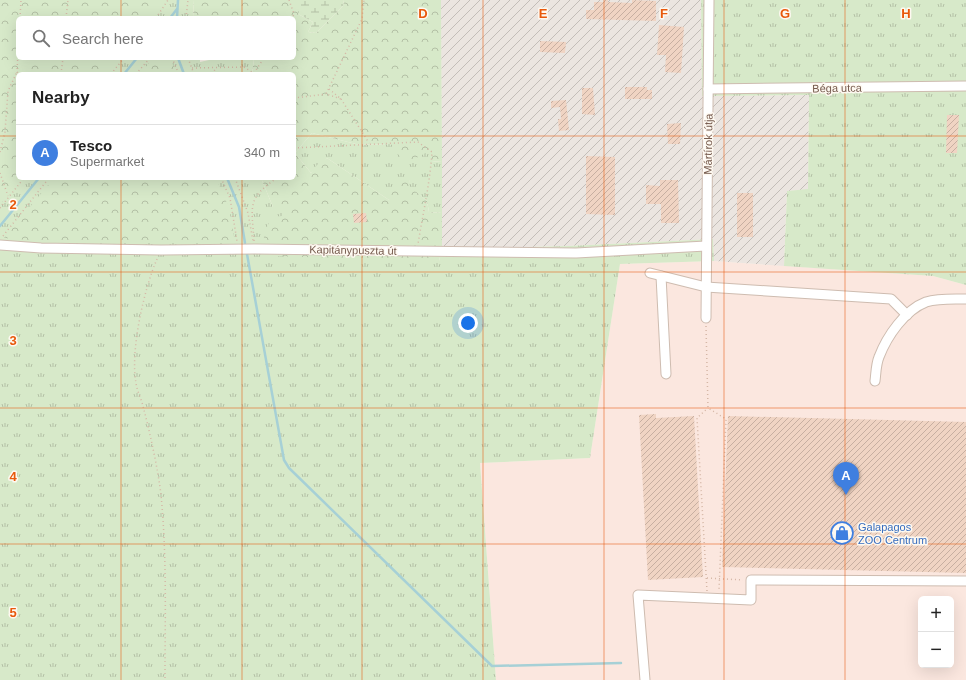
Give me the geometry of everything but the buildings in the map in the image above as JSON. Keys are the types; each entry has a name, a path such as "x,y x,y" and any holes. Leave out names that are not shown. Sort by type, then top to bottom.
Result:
{"street":[{"name":"Mártírok útja","path":"706,318 709,0"},
{"name":"Béga utca","path":"708,89 966,86"},
{"name":"Kapitánypuszta út","path":"0,245 41,248 161,250 255,249 576,253 706,246"},
{"path":"650,273 706,287 891,299 907,315"},
{"path":"661,276 666,374"},
{"path":"875,381 878,358 893,333 907,315 926,302 948,298 966,298"},
{"path":"644,680 638,595 750,600 751,580 966,581"}],"path":[{"path":"20,16 21,0"},
{"path":"66,16 68,0"},
{"path":"157,16 168,0"},
{"path":"186,16 188,0"},
{"path":"289,0 294,14 293,16"},
{"path":"326,94 362,19 364,0"},
{"path":"17,72 18,60"},
{"path":"61,72 63,60"},
{"path":"113,72 122,60"},
{"path":"138,72 148,60"},
{"path":"173,60 178,72"},
{"path":"189,60 193,72"},
{"path":"255,72 263,60"},
{"path":"192,68 244,67 251,72"},
{"path":"213,72 216,68"},
{"path":"0,152 5,132 8,91 16,74"},
{"path":"329,89 341,99 369,144"},
{"path":"296,98 326,94 341,99"},
{"path":"296,148 418,142 432,152 430,182 423,208 417,251"},
{"path":"0,173 8,197"},
{"path":"0,208 22,180"},
{"path":"0,240 47,180"},
{"path":"222,180 230,198 236,228 238,249"},
{"path":"236,180 248,214 255,249"},
{"path":"255,249 252,204 260,190 273,180"},
{"path":"161,250 152,270 136,343 134,369 136,385 143,405 161,494 165,615 165,680"},
{"path":"706,318 708,408 697,418 708,598"},
{"path":"708,408 726,419 719,599"},
{"path":"707,578 751,580"}],"shaded area":[{"path":"441,0 701,0 702,96 809,95 808,190 787,191 784,266 714,261 713,239 569,246 442,249"},
{"path":"714,261 933,276 966,285 966,680 496,680 480,463 590,458 620,264"}],"green space":[{"path":"0,0 161,0 149,16 16,16 16,60 113,60 104,72 16,72 16,180 19,180 0,205"},
{"path":"9,0 194,0 193,16 16,16 16,60 200,60 200,62 209,60 254,60 252,72 16,72 16,180 262,180 273,207 282,207 282,216 439,261 442,249 569,246 713,239 714,261 620,264 590,458 480,463 496,680 0,680 0,131"},
{"path":"194,0 298,0 298,14 313,22 308,32 316,33 343,6 344,0 441,0 442,161 431,162 431,150 405,164 391,144 360,145 312,133 296,152 296,72 252,72 254,60 296,60 296,16 193,16"},
{"path":"298,0 344,0 343,6 316,33 308,32 313,22 298,14"},
{"path":"701,0 966,0 966,285 933,276 784,266 787,191 808,189 809,95 702,96"},
{"path":"151,60 171,60 175,72 142,72"},
{"path":"312,133 360,145 391,144 431,150 432,162 442,161 442,213 429,212 427,201 408,186 410,180 389,200 327,158 311,173 296,154 296,152"},
{"path":"296,154 311,173 317,165 327,158 389,200 392,187 410,180 409,186 427,201 429,212 442,213 442,249 439,261 271,256 263,235 272,217 282,216 282,208 273,207 262,180 296,180"},
{"path":"52,180 217,180 229,208 235,243 39,241 4,238"}],"waterway":[{"path":"177,16 178,0"},
{"path":"172,16 177,9"},
{"path":"126,72 135,60"},
{"path":"179,60 183,72"},
{"path":"0,226 37,180"},
{"path":"228,180 239,207 245,243"},
{"path":"247,254 284,460 289,468 492,666 621,663"}],"place":[{"name":"Tesco","path":"846,495"},
{"name":"Galapagos ZOO Centrum","path":"842,533"}]}
